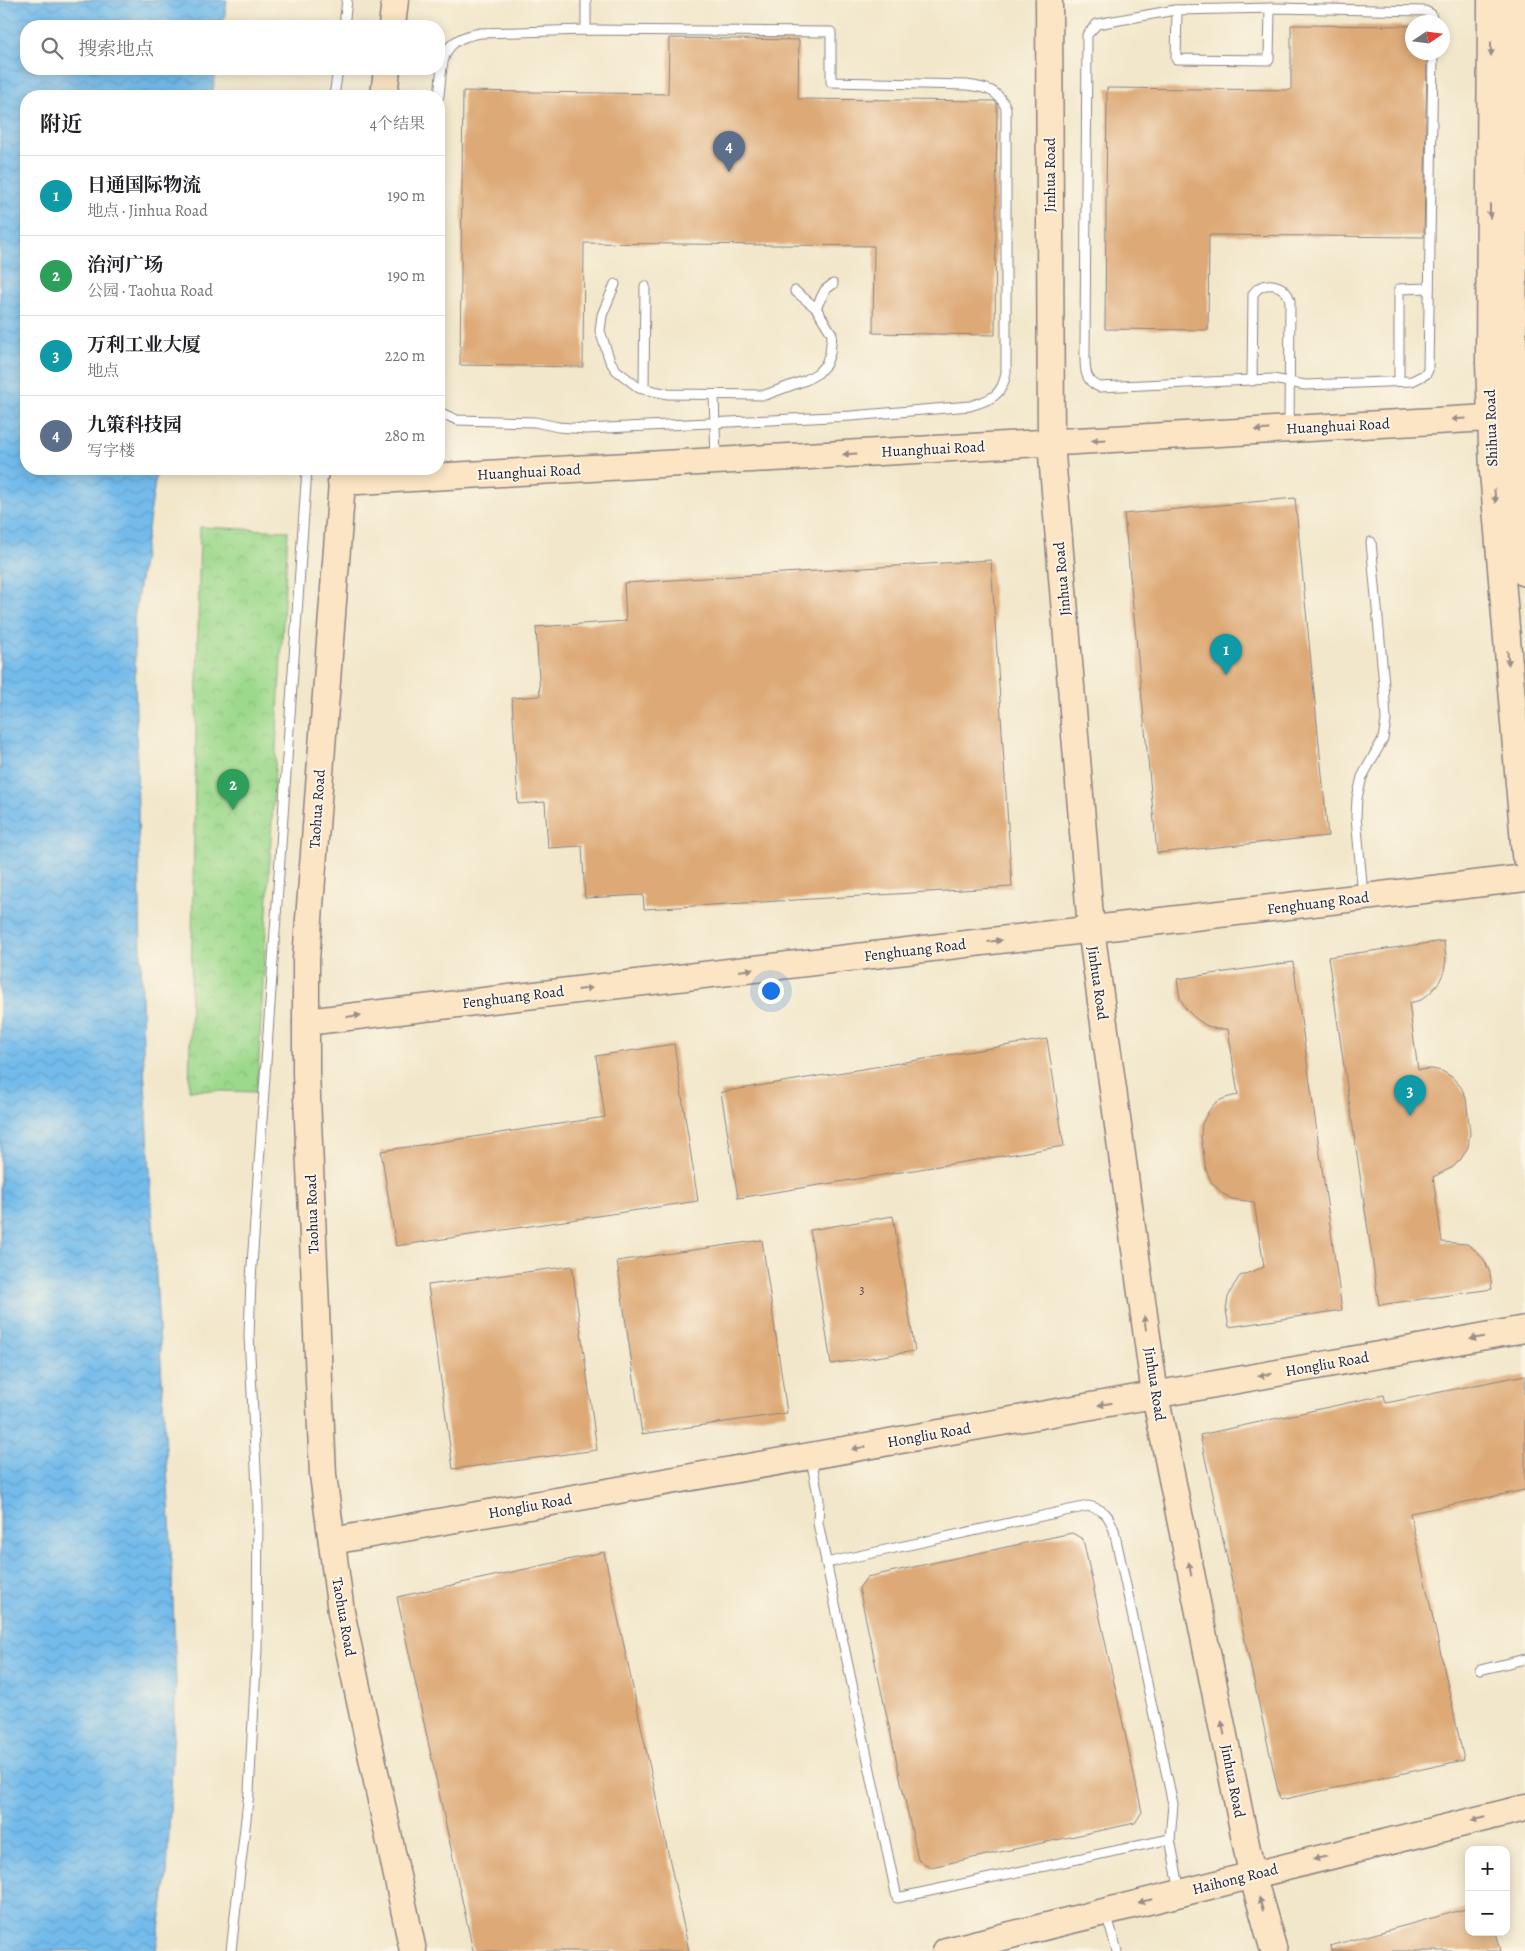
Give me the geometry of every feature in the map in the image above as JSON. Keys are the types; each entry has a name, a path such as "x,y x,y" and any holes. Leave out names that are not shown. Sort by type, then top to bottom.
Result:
{"street":[{"path":"393,20 395,0"},
{"name":"Jinhua Road","path":"1050,0 1051,443 1090,930 1155,1395 1252,1874 1274,1951"},
{"name":"Shihua Road","path":"1491,0 1489,343 1510,416 1492,472 1525,855"},
{"name":"Shihua Road","path":"1516,0 1513,362 1510,416 1525,574"},
{"path":"385,90 386,75"},
{"name":"Huanghuai Road","path":"445,471 716,461 1510,416"},
{"name":"Taohua Road","path":"342,475 306,959 306,1083 323,1475 341,1612 413,1951"},
{"name":"Fenghuang Road","path":"306,1022 1525,878"},
{"name":"Hongliu Road","path":"332,1541 1525,1329"},
{"name":"Haihong Road","path":"946,1951 1525,1808"}],"lane":[{"path":"345,20 347,0"},
{"path":"586,0 586,30"},
{"path":"1176,10 1176,59 1269,60 1270,8"},
{"path":"1431,15 1425,11 1270,8 1176,10 1097,24 1087,35 1085,353 1086,376 1090,382 1100,387 1273,380 1305,385 1417,380 1426,374 1428,370 1433,60"},
{"path":"445,55 455,40 466,35 480,33 586,30 831,32 831,82 967,85 984,88 996,93 1002,97 1006,108 1006,372 1004,383 999,392 987,401 970,406 850,416 586,429 558,427 535,422 457,420 445,415"},
{"path":"335,90 337,75"},
{"path":"440,90 441,75"},
{"path":"615,284 602,315 600,331 603,345 610,361 616,370 639,388 668,394 766,395 806,380 818,373 826,364 830,353 832,334 816,308 795,291"},
{"path":"816,308 825,290 833,284"},
{"path":"1252,381 1253,294 1256,289 1272,284 1285,290 1289,294 1290,301 1288,429"},
{"path":"644,389 646,286"},
{"path":"1399,381 1399,289 1429,288"},
{"path":"714,395 716,461"},
{"path":"231,1951 249,1792 257,1649 258,1507 249,1336 251,1279 307,475"},
{"path":"1363,897 1356,817 1357,798 1362,777 1383,739 1386,721 1371,542"},
{"path":"810,1456 818,1500 818,1523 826,1564 897,1898 1170,1839"},
{"path":"826,1564 1088,1506 1101,1509 1110,1517 1173,1804 1170,1839 1180,1892"},
{"path":"1480,1670 1525,1659"},
{"path":"1106,1911 1117,1951"}],"green space":[{"path":"200,527 288,531 257,1092 189,1090"}],"water":[{"path":"0,0 227,0 224,20 20,20 20,75 215,75 213,90 20,90 20,475 156,475 134,620 143,1048 170,1520 176,1681 167,1874 156,1951 0,1951"}],"building":[{"path":"1291,25 1405,26 1405,60 1427,60 1424,237 1209,235 1208,330 1105,329 1107,88 1291,90"},
{"path":"669,38 799,40 798,99 995,101 997,104 995,335 873,333 874,246 584,243 583,367 460,365 463,91 668,94"},
{"path":"1295,498 1328,836 1157,853 1124,514"},
{"path":"991,560 1012,887 644,909 643,895 585,898 582,846 548,848 545,802 518,804 512,698 540,696 536,627 626,621 624,583"},
{"path":"1444,941 1446,960 1444,972 1439,982 1421,1000 1409,1003 1418,1070 1432,1069 1442,1071 1452,1077 1461,1087 1466,1098 1470,1133 1468,1147 1461,1159 1453,1167 1433,1177 1442,1242 1467,1244 1475,1250 1485,1261 1490,1273 1492,1289 1379,1305 1328,957"},
{"path":"1293,962 1342,1310 1229,1327 1226,1310 1228,1297 1234,1285 1240,1276 1264,1267 1254,1202 1232,1199 1222,1193 1212,1183 1206,1170 1201,1136 1202,1124 1215,1103 1238,1095 1228,1029 1216,1029 1205,1025 1194,1017 1186,1009 1180,998 1177,979"},
{"path":"1047,1039 1064,1146 738,1198 721,1092"},
{"path":"674,1044 698,1201 396,1246 381,1151 605,1117 596,1056"},
{"path":"893,1216 915,1351 831,1364 810,1230"},
{"path":"762,1240 787,1413 642,1434 617,1261"},
{"path":"572,1266 597,1450 453,1469 428,1285"},
{"path":"1525,1375 1525,1490 1410,1513 1464,1760 1280,1800 1200,1435 1384,1395 1386,1403"},
{"path":"1072,1533 1083,1539 1142,1812 1135,1823 931,1867 918,1860 859,1588 867,1577"},
{"path":"604,1552 689,1951 473,1951 397,1597"},
{"path":"1465,1909 1465,1936 1497,1936 1501,1951 1331,1951 1330,1946"}],"place":[{"name":"九策科技园","path":"729,172"},
{"name":"日通国际物流","path":"1226,675"},
{"name":"治河广场","path":"233,810"},
{"name":"万利工业大厦","path":"1410,1116"}]}
